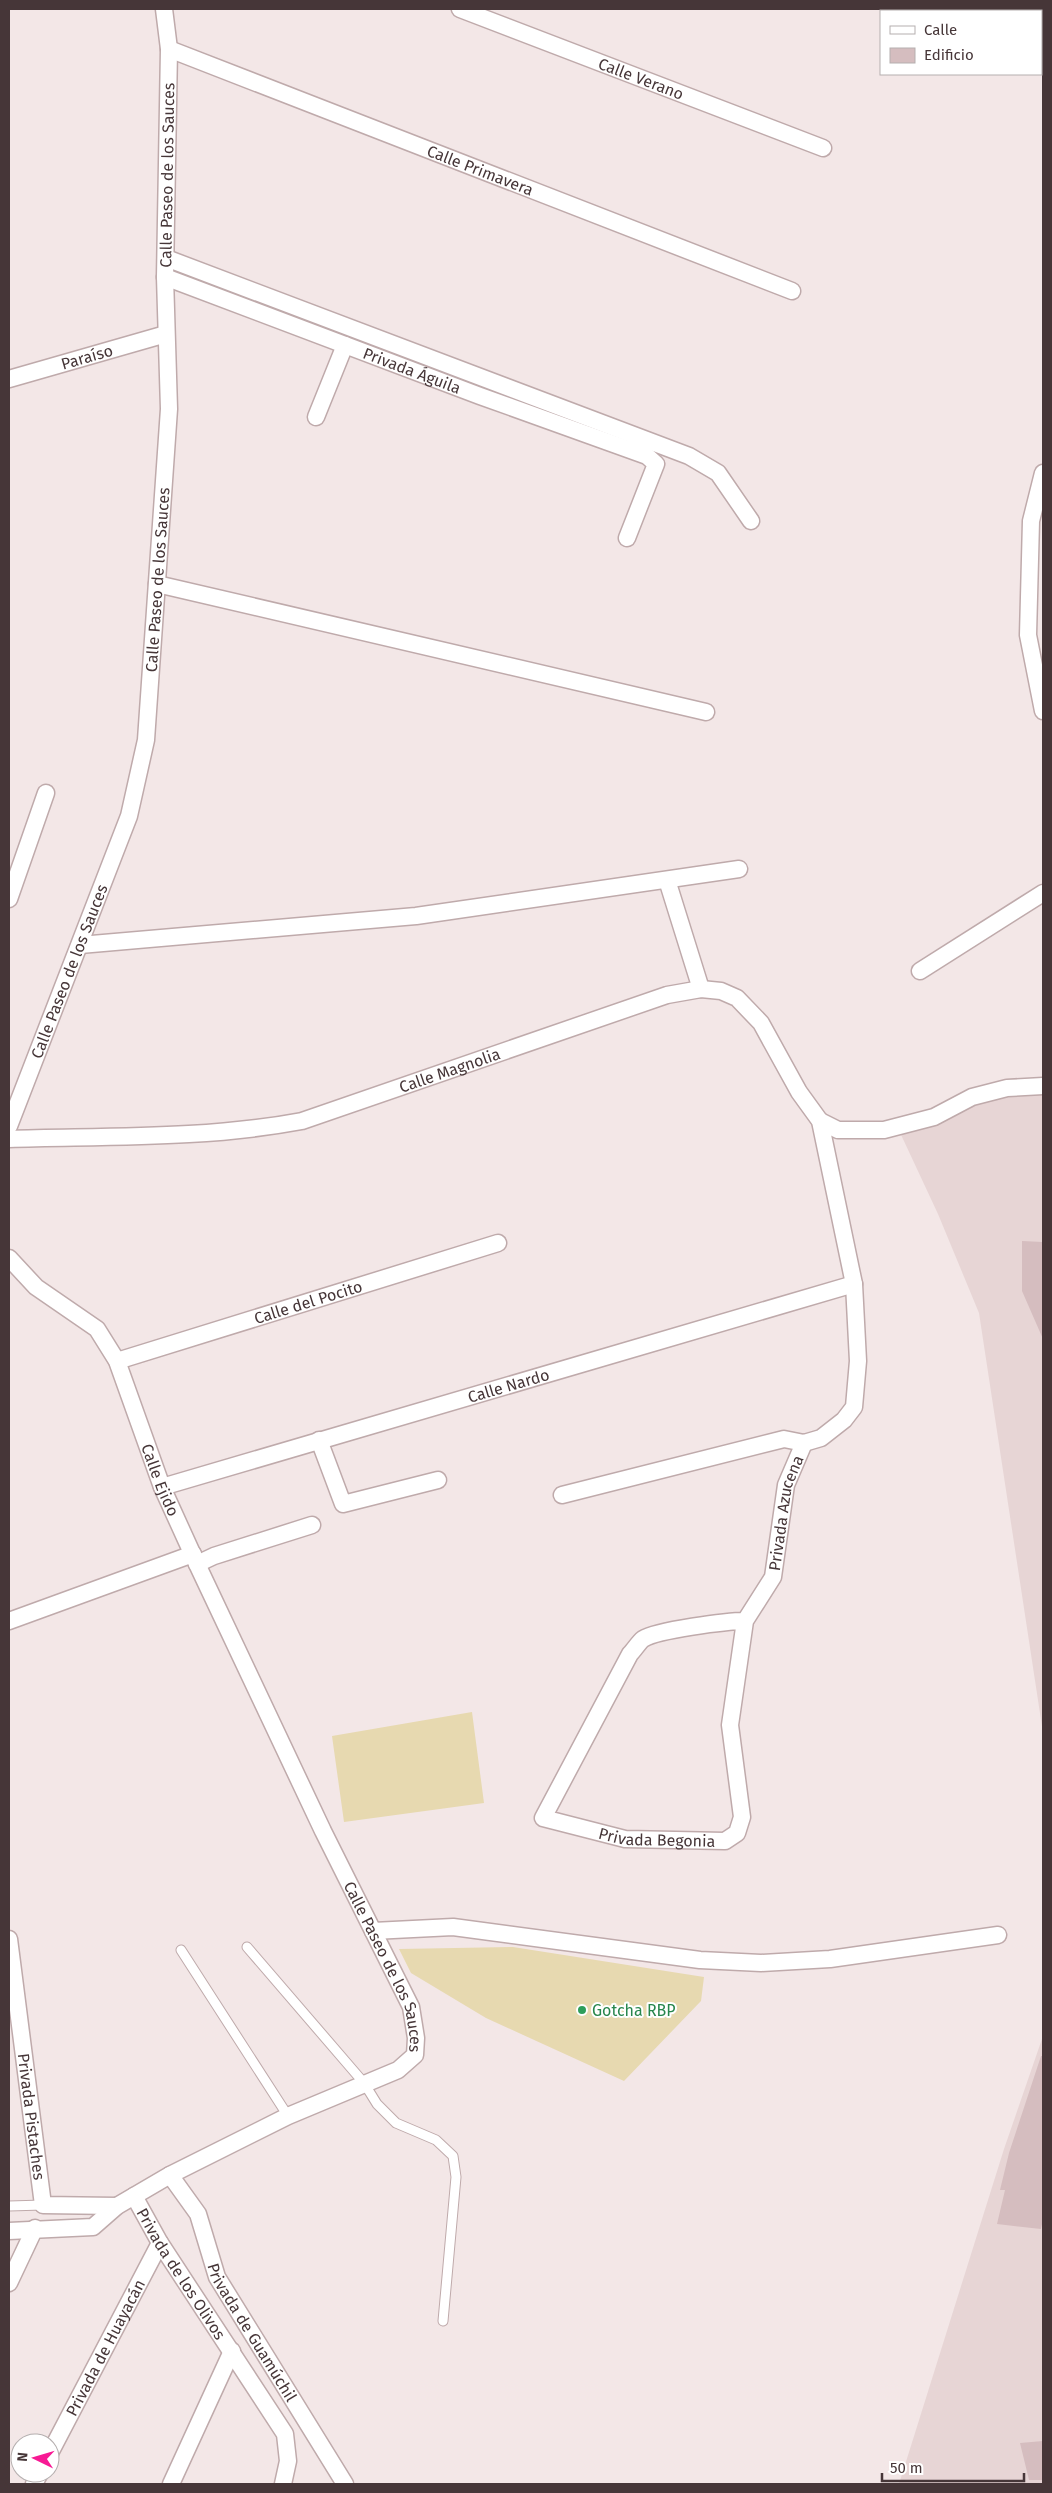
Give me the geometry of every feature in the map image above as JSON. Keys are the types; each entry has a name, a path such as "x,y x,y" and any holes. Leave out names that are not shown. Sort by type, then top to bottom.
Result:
{"street":[{"name":"Calle Paseo de los Sauces","path":"9,1126 129,816 146,740 169,410 166,258 169,49 164,9"},
{"name":"Calle Verano","path":"460,9 823,148"},
{"name":"Calle Primavera","path":"169,49 792,291"},
{"path":"166,258 689,456 718,473 751,521"},
{"name":"Privada Águila","path":"166,277 344,345 647,456 656,464 628,538"},
{"name":"Paraíso","path":"9,379 166,334"},
{"path":"316,417 344,345"},
{"path":"1043,472 1031,521 1028,634 1043,711"},
{"path":"157,584 706,712"},
{"path":"9,899 46,793"},
{"path":"80,945 416,916 739,869"},
{"path":"667,880 701,989"},
{"path":"920,971 1043,893"},
{"name":"Calle Magnolia","path":"9,1139 91,1138 163,1134 268,1127 302,1120 667,995 701,989 721,991 737,998 761,1023 799,1092 820,1121"},
{"path":"820,1121 838,1130 884,1130 934,1117 972,1097 1007,1088 1043,1086"},
{"name":"Privada Azucena","path":"745,1621 773,1577 786,1485 804,1443 821,1438 844,1420 854,1407 858,1360 854,1284 820,1121"},
{"name":"Calle del Pocito","path":"117,1361 498,1244"},
{"name":"Calle Ejido","path":"9,1258 36,1286 97,1330 117,1361 162,1487 195,1559"},
{"name":"Calle Nardo","path":"162,1487 854,1284"},
{"path":"562,1494 784,1439 804,1443"},
{"path":"319,1440 344,1504 438,1480"},
{"path":"9,1622 195,1559 214,1556 312,1525"},
{"name":"Calle Paseo de los Sauces","path":"9,2231 34,2228 93,2226 117,2206 170,2175 288,2116 398,2070 414,2056 416,2038 411,2007 195,1559"},
{"name":"Privada Begonia","path":"745,1621 730,1725 742,1817 737,1833 725,1841 625,1839 543,1818 630,1654 644,1639 718,1623 745,1621"},
{"path":"373,1931 453,1927 700,1960 761,1963 830,1959 998,1935"},
{"name":"Privada Pistaches","path":"9,1940 43,2205"},
{"name":"Privada de Guamúchil","path":"170,2175 198,2214 217,2277 345,2484"},
{"name":"Privada de los Olivos","path":"134,2196 160,2243 286,2434 288,2461 283,2484"},
{"path":"43,2205 117,2206"},
{"path":"9,2282 34,2228"},
{"name":"Privada de Huayacán","path":"60,2434 160,2243"},
{"name":"Privada de los Olivos","path":"171,2484 232,2351"}],"lane":[{"path":"247,1947 396,2123 436,2140 453,2156 456,2177 443,2321"},
{"path":"181,1950 288,2116"},
{"path":"9,2206 43,2205"}],"shaded area":[{"path":"1043,1080 1043,1733 979,1313 938,1214 896,1124"},
{"path":"472,1712 484,1803 344,1822 332,1736"},
{"name":"Gotcha RBP","path":"513,1947 704,1977 701,2001 624,2081 486,2018 411,1973 399,1949"},
{"path":"1043,2036 1043,2484 899,2484 1004,2149"}],"building":[{"path":"1022,1241 1043,1242 1043,1339 1022,1291"},
{"path":"1041,2056 1043,2056 1043,2219 1041,2229 997,2224 1005,2190 1000,2190 1009,2153"},
{"path":"1043,2441 1043,2480 1029,2480 1020,2443"}],"place":[{"name":"Gotcha RBP","path":"582,2010"}]}
